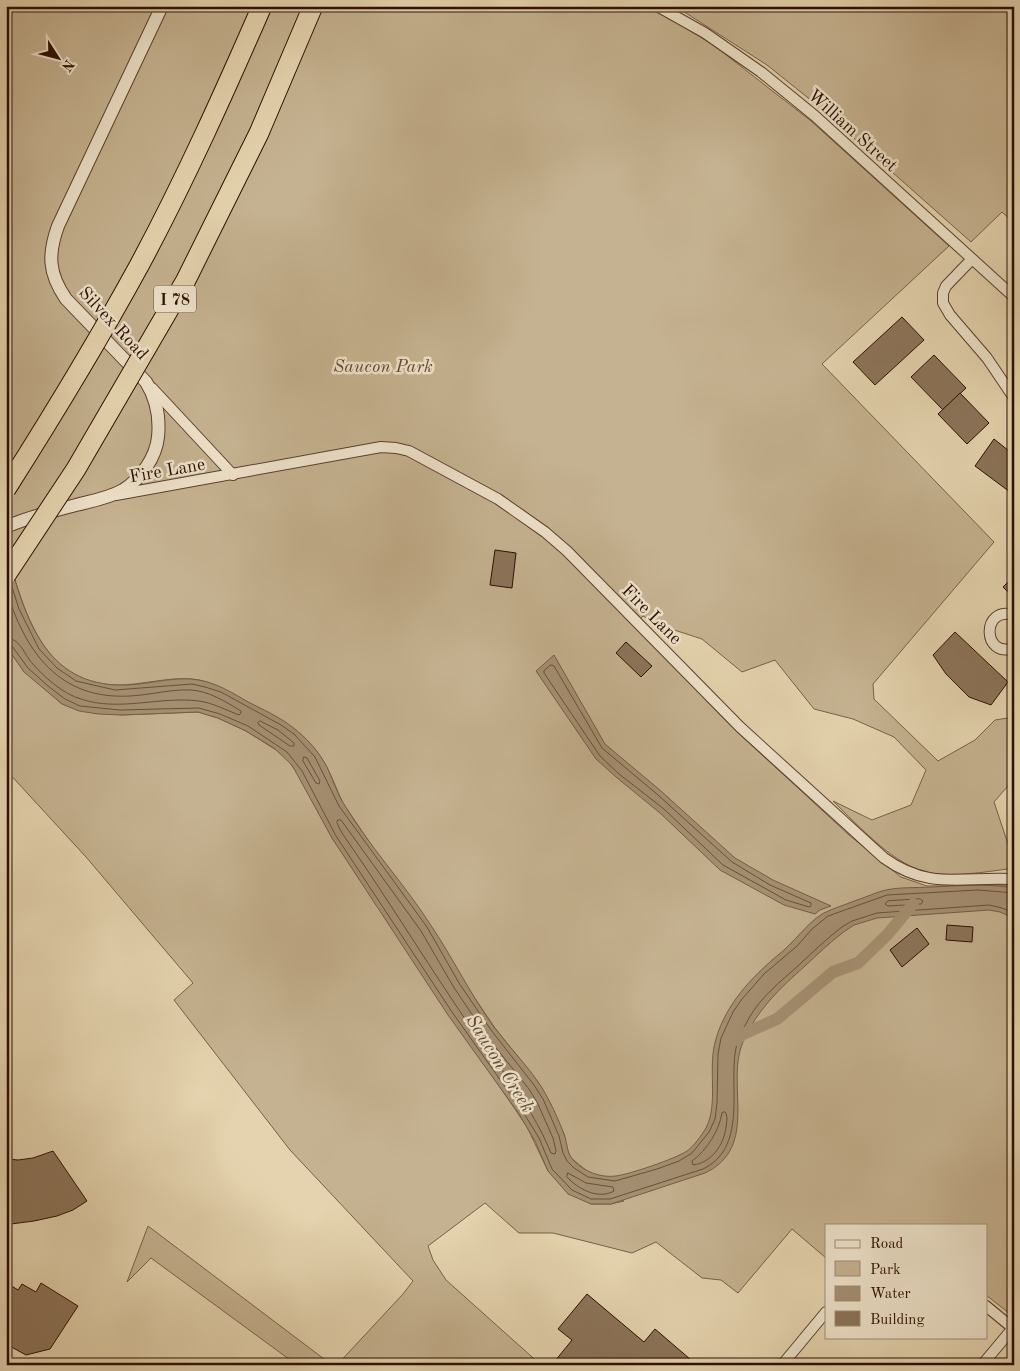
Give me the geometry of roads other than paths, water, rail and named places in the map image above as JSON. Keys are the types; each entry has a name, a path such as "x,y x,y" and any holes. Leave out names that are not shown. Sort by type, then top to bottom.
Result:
{"highway":[{"name":"I 78","path":"6,489 84,365 141,262 218,106 262,6"},
{"name":"I 78","path":"6,575 76,469 186,280 259,133 313,6"}],"street":[{"name":"Silvex Road","path":"8,526 107,497 124,490 149,462 156,447 159,428 154,397 146,382 66,299 59,288 52,268 51,249 58,226 162,6"},
{"name":"William Street","path":"657,6 705,33 761,72 815,116 1014,297"},
{"path":"972,259 946,286 942,293 943,303 987,358 1014,398"},
{"name":"Fire Lane","path":"146,382 233,475"},
{"name":"Fire Lane","path":"107,497 381,447 410,451 498,499 545,532 567,551 740,727 884,858 903,871 928,879 956,881 999,878 1014,879"},
{"path":"1014,614 998,616 990,626 989,633 991,639 1000,648 1010,650 1014,648"},
{"path":"982,1365 1013,1328 988,1308"},
{"path":"782,1365 825,1313"}],"water":[{"name":"Saucon Creek","path":"6,550 20,596 39,638 53,656 69,671 90,681 116,685 178,679 207,682 223,688 280,719 307,739 327,767 340,797 352,817 420,908 485,1014 541,1086 559,1122 571,1158 578,1165 594,1173 616,1176 631,1172 663,1162 687,1151 695,1144 706,1128 710,1118 713,1096 712,1061 716,1039 726,1014 749,982 810,923 822,914 886,890 983,885 1014,888 1014,918 989,910 877,918 854,925 845,931 786,983 762,1010 749,1030 738,1059 738,1114 736,1131 732,1147 722,1162 705,1173 611,1204 591,1204 568,1194 548,1171 535,1141 519,1114 448,1015 332,838 292,765 274,748 246,731 218,718 198,712 98,714 79,711 62,704 24,672 6,646"},
{"path":"554,655 605,744 661,791 735,858 773,880 831,906 815,914 784,905 720,870 660,813 596,759 536,671"}],"waterway":[{"path":"737,1040 741,1035 777,1019 833,972 858,963 887,935 913,904"}],"park label":[{"name":"Saucon Park","path":"383,366"}]}
